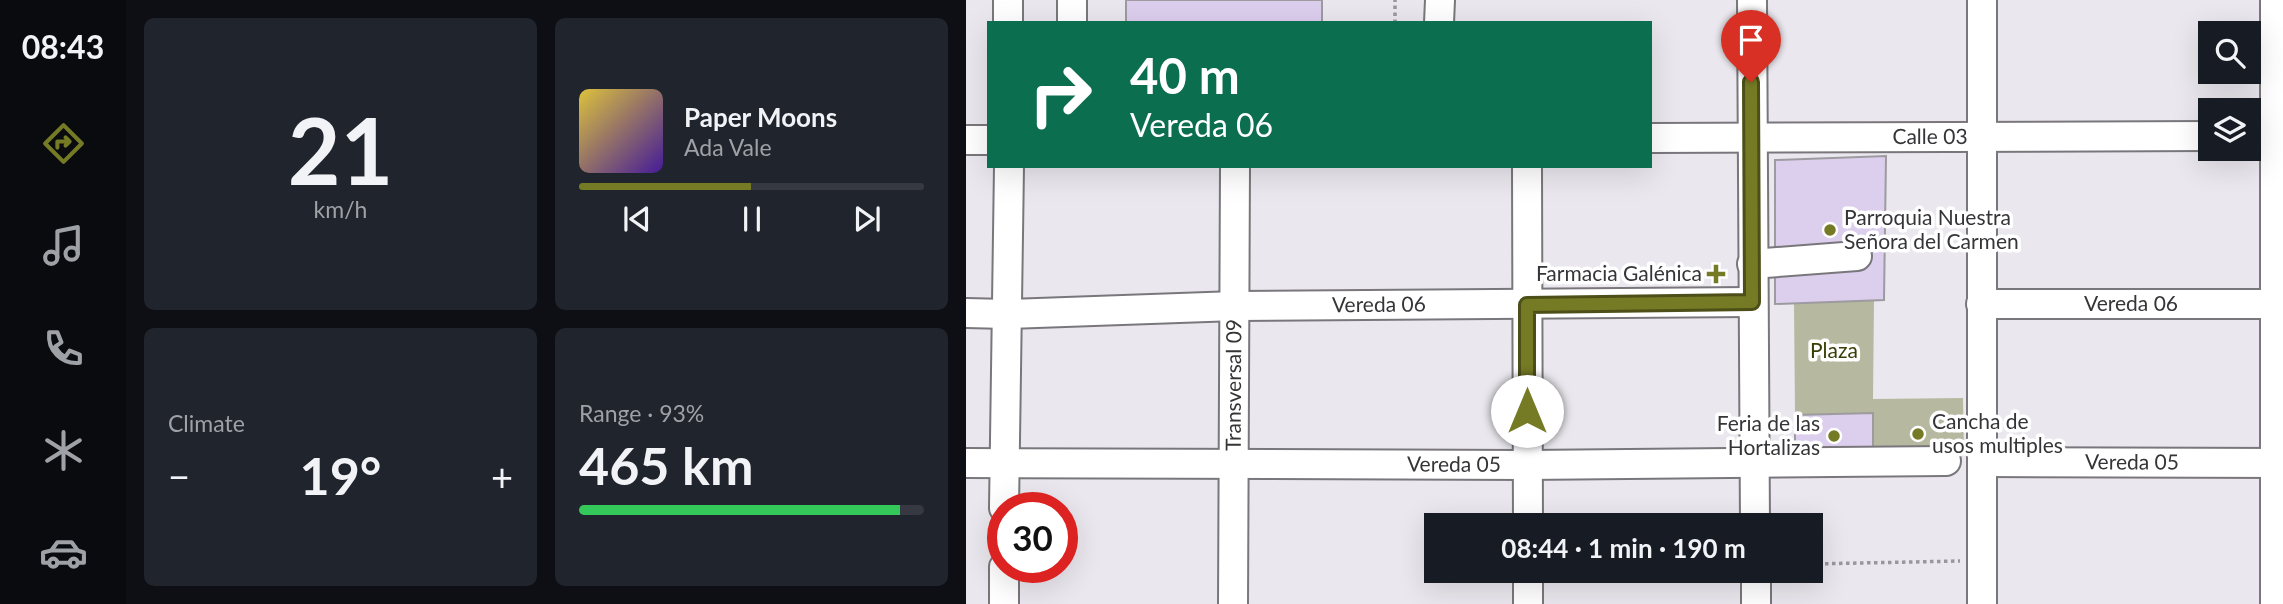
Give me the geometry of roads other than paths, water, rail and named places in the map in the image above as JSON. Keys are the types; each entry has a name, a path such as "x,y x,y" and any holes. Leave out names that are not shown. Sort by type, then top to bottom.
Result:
{"street":[{"path":"1008,0 1008,21"},
{"path":"1072,0 1072,21"},
{"path":"1439,21 1440,0"},
{"path":"1752,0 1755,513"},
{"path":"1982,0 1982,604"},
{"path":"2275,0 2269,136 2279,304 2279,463 2275,604"},
{"name":"Calle 03","path":"1652,138 2198,136"},
{"path":"966,140 987,140"},
{"path":"1004,492 1009,168"},
{"name":"Transversal 09","path":"1233,604 1235,168"},
{"path":"1527,168 1528,513"},
{"path":"1752,264 1857,256"},
{"name":"Vereda 06","path":"966,313 1236,306 1752,302"},
{"name":"Vereda 06","path":"1981,304 2279,304"},
{"name":"Vereda 05","path":"966,463 1527,465 1946,461"},
{"name":"Vereda 05","path":"1982,462 2279,463"},
{"path":"1004,583 1004,604"},
{"path":"1528,583 1528,604"},
{"path":"1756,583 1756,604"}],"place":[{"name":"Parroquia Nuestra Señora del Carmen","path":"1830,230"},
{"name":"Farmacia Galénica","path":"1716,274"},
{"name":"Cancha de usos multiples","path":"1918,434"},
{"name":"Feria de las Hortalizas","path":"1834,436"}],"park label":[{"name":"Plaza","path":"1834,351"}]}
